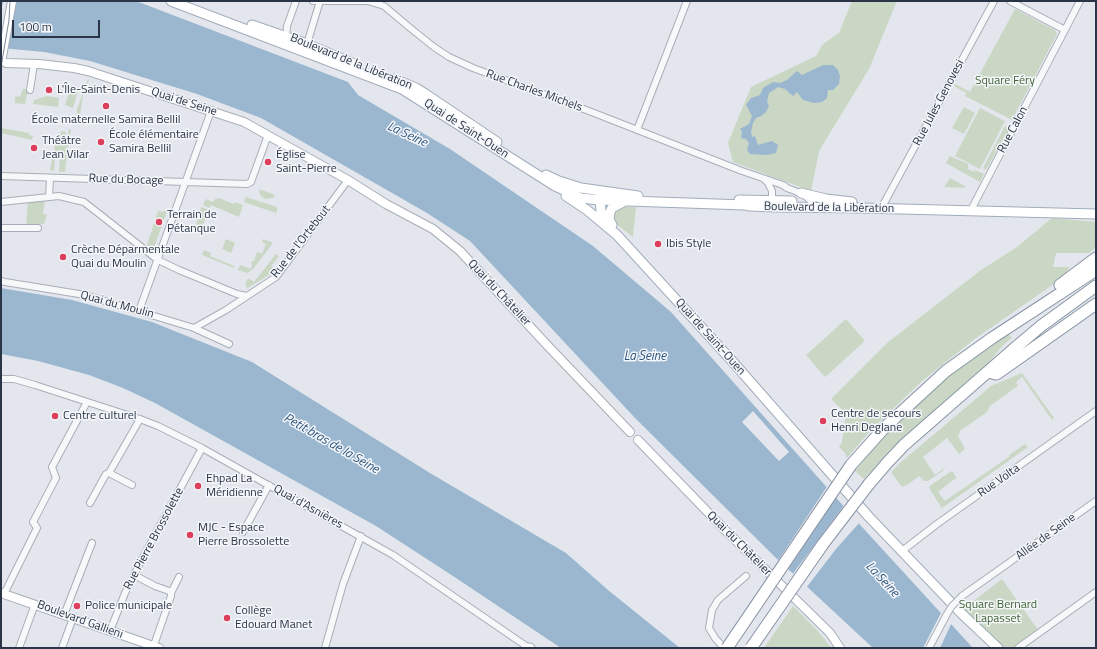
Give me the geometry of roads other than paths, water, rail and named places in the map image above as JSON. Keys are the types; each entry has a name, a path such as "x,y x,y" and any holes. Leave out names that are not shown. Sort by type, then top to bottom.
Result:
{"highway":[{"path":"1039,307 1051,292 1096,258"},
{"path":"727,648 851,465 876,436 946,371 992,338 1096,270"},
{"path":"751,648 823,544 887,462 904,445 997,363 1041,326 1096,286"},
{"path":"988,372 998,373 1096,304"}],"main road":[{"name":"Boulevard de la Libération","path":"179,2 284,36 304,47 416,88 446,106 504,146"},
{"path":"179,2 284,36"},
{"name":"Quai de Saint-Ouen","path":"304,47 411,94 550,184 564,191 565,195 588,210 616,235 733,362 869,517 961,613 998,648"},
{"name":"Quai de Saint-Ouen","path":"504,146 550,177 595,195 656,198"},
{"name":"Boulevard de la Libération","path":"564,191 624,201 750,206 810,201 837,204 1034,210 1096,214"},
{"path":"801,193 826,199 870,202 879,205"},
{"path":"588,210 595,195"},
{"path":"595,195 601,212 616,235"},
{"name":"Boulevard de la Libération","path":"656,198 862,208 1096,210"},
{"path":"616,235 609,219 609,214 612,208 624,201"}],"street":[{"path":"1,34 6,1"},
{"path":"3,60 12,1"},
{"path":"284,36 296,1"},
{"path":"304,47 318,1"},
{"name":"Rue Charles Michels","path":"318,1 368,1 384,6 408,27 449,57 473,68 764,179 766,178 783,184 787,188 801,193 810,201"},
{"path":"637,130 687,1"},
{"name":"Rue Jules Genovesi","path":"879,205 994,1"},
{"path":"1010,1 1065,30"},
{"name":"Rue Calon","path":"972,208 1080,1"},
{"name":"Quai de Seine","path":"3,60 88,71 244,122 348,180"},
{"path":"30,90 34,64"},
{"path":"140,311 211,111"},
{"name":"Rue du Bocage","path":"1,176 247,184 251,182 268,135"},
{"path":"49,197 50,178"},
{"path":"764,179 772,191 772,204"},
{"name":"Rue de l'Ortebout","path":"194,328 276,277 348,180"},
{"name":"Quai du Châtelier","path":"348,180 386,204 433,229 460,251 630,432"},
{"path":"772,191 787,188"},
{"path":"1,202 49,197 68,197 84,202 158,260 237,294 247,296"},
{"path":"1,228 38,228"},
{"name":"Quai du Moulin","path":"1,281 85,295 194,328 229,344"},
{"name":"Quai d'Asnières","path":"1,379 14,379 140,419 158,426 202,448 393,555 529,648"},
{"path":"2,593 37,528 33,522 56,478 52,467 87,402"},
{"name":"Rue Volta","path":"902,551 1096,411"},
{"path":"90,503 140,419"},
{"name":"Quai du Châtelier","path":"638,440 726,531 830,633 840,648"},
{"name":"Rue Pierre Brossolette","path":"110,631 125,593 140,563 202,448"},
{"path":"109,473 132,485"},
{"path":"243,532 269,485"},
{"name":"Allée de Seine","path":"929,648 952,606 962,596 1096,501"},
{"path":"325,648 343,584 361,536"},
{"path":"64,614 92,543"},
{"path":"134,575 171,593"},
{"path":"724,648 709,628 712,610 718,600 746,576"},
{"path":"155,647 171,593 178,577"},
{"path":"1018,648 1096,592"},
{"name":"Boulevard Gallieni","path":"2,593 155,647"},
{"path":"19,648 35,604"},
{"path":"62,648 73,618"}],"water":[{"name":"La Seine","path":"1,1 136,1 348,82 358,95 450,149 593,246 671,312 863,528 973,648 873,648 775,557 635,418 470,241 427,213 261,118 197,94 90,61 44,52 1,48"},
{"path":"823,65 833,65 838,70 840,76 839,84 833,90 828,90 827,98 822,102 814,103 803,100 797,92 793,96 785,89 778,87 769,93 767,102 769,106 766,112 756,118 751,132 752,137 755,136 758,145 772,141 778,145 776,153 767,155 750,154 747,150 749,143 746,139 741,138 742,132 740,129 749,124 752,116 746,105 751,98 760,95 763,88 773,82 780,83 787,80 797,71 802,75"},
{"name":"Petit bras de la Seine","path":"1,288 72,300 152,322 252,362 430,473 566,553 608,590 680,648 561,648 376,526 155,403 123,388 89,375 38,361 1,354"}],"tram line":[{"path":"1,67 9,20 10,1"}],"place":[{"name":"L'Île-Saint-Denis","path":"49,90"},
{"name":"École maternelle Samira Bellil","path":"106,106"},
{"name":"École élémentaire Samira Bellil","path":"101,142"},
{"name":"Théâtre Jean Vilar","path":"34,148"},
{"name":"Église Saint-Pierre","path":"268,162"},
{"name":"Terrain de Pétanque","path":"159,222"},
{"name":"Ibis Style","path":"658,244"},
{"name":"Crèche Déparmentale Quai du Moulin","path":"63,257"},
{"name":"Centre culturel","path":"55,416"},
{"name":"Centre de secours Henri Deglane","path":"823,421"},
{"name":"Ehpad La Méridienne","path":"198,486"},
{"name":"MJC - Espace Pierre Brossolette","path":"190,535"},
{"name":"Police municipale","path":"77,606"},
{"name":"Collège Edouard Manet","path":"227,618"}],"park label":[{"name":"Square Féry","path":"1005,81"},
{"name":"Square Bernard Lapasset","path":"998,612"}]}
